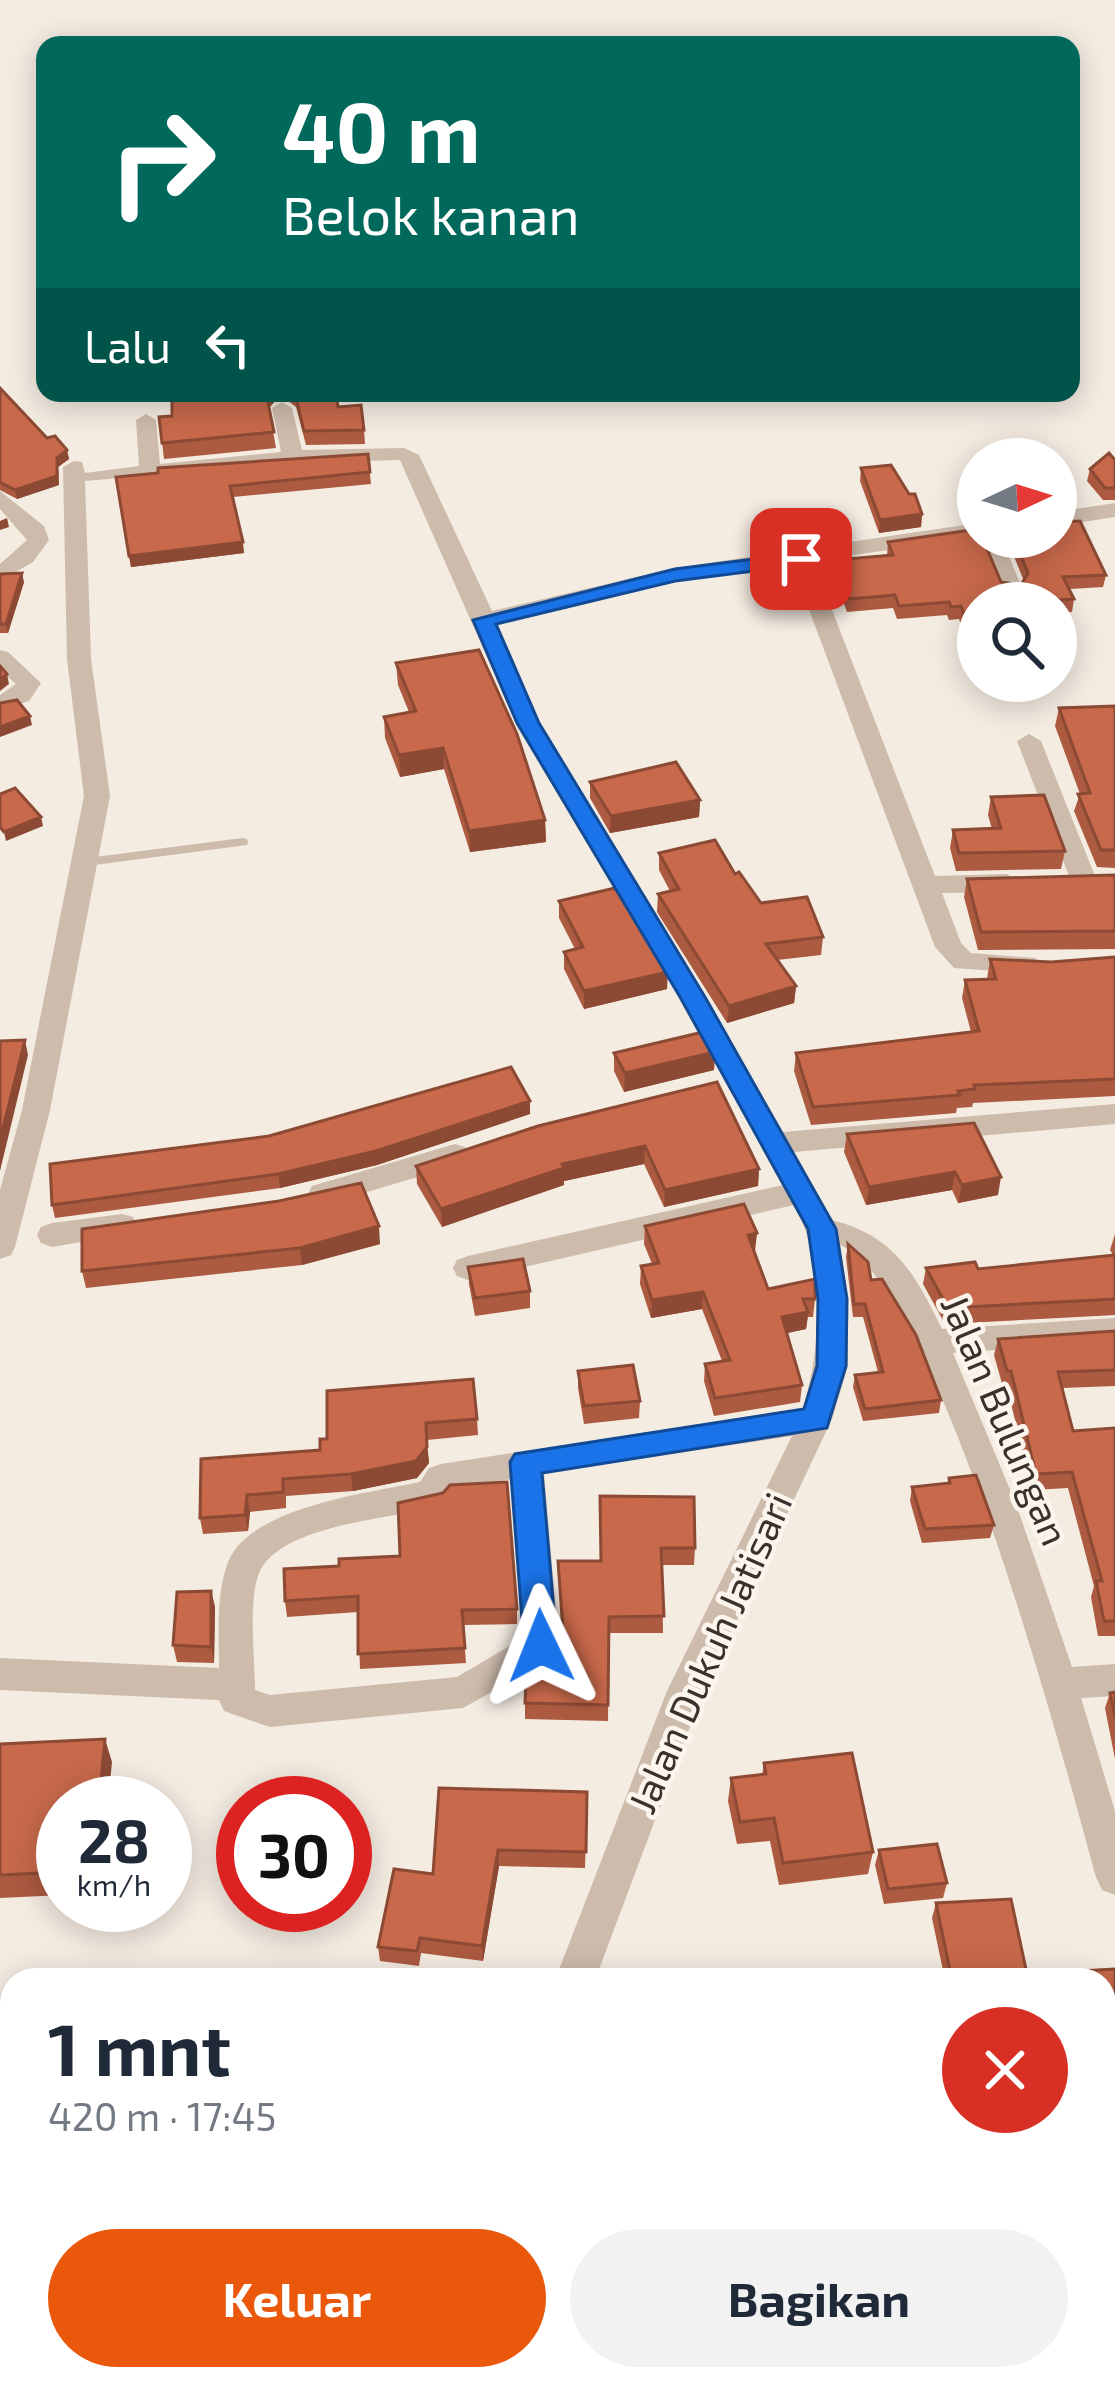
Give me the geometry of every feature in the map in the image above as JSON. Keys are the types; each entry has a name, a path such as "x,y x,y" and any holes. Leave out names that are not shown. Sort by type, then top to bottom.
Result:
{"street":[{"path":"0,1247 36,1110 97,796 78,639 83,472 151,471 292,457 282,408"},
{"path":"146,420 151,471"},
{"name":"Jalan Dukuh Jatisari","path":"292,457 389,452 412,459 528,723 728,1082 776,1144 822,1229 832,1299 833,1352 816,1419 685,1691 580,1968"},
{"path":"0,497 36,531 38,540"},
{"path":"1077,516 1115,510"},
{"path":"484,620 675,575 957,533"},
{"path":"0,558 38,540"},
{"path":"0,574 38,540"},
{"path":"801,559 949,947 964,962 1049,963"},
{"path":"0,656 29,683 20,696 0,704"},
{"path":"1029,741 1062,882"},
{"path":"929,885 1115,880"},
{"path":"776,1144 1115,1114"},
{"path":"302,1199 367,1185 492,1143"},
{"path":"468,1268 801,1192"},
{"path":"52,1235 145,1222"},
{"name":"Jalan Bulungan","path":"822,1229 870,1246 933,1342 1019,1557 1061,1684 1115,1877"},
{"path":"933,1342 1115,1330"},
{"path":"526,1462 541,1646 463,1692 270,1711 237,1700 237,1597 244,1564 265,1541 324,1516 431,1495 441,1478 526,1462 816,1419"},
{"path":"0,1675 235,1685"},
{"path":"1061,1684 1115,1680"}],"lane":[{"path":"87,862 242,842"}],"building":[{"path":"0,388 47,438 55,436 67,450 57,458 57,476 15,490 0,482"},
{"path":"172,402 268,402 274,432 162,443 159,417 172,416"},
{"path":"297,402 361,405 364,430 304,431"},
{"path":"1109,453 1115,460 1115,488 1105,488 1090,469"},
{"path":"368,454 370,472 230,486 243,542 129,556 116,477 158,473 158,468"},
{"path":"891,465 909,494 915,494 922,514 880,520 861,468"},
{"path":"1077,521 1106,575 1023,582 1028,573 1022,558 1077,558"},
{"path":"957,532 957,558 991,558 1001,582 957,582 957,606 951,607 949,602 899,606 895,595 849,599 834,560 893,555 888,542"},
{"path":"22,573 6,624 0,624 0,574"},
{"path":"479,650 517,734 545,820 469,831 443,748 399,755 384,717 416,711 396,663"},
{"path":"17,700 30,716 0,727 0,703"},
{"path":"1115,706 1115,850 1101,850 1078,794 1090,793 1059,708"},
{"path":"676,762 700,800 611,816 590,782"},
{"path":"15,788 41,817 4,832 0,794"},
{"path":"1044,795 1065,851 959,853 953,830 1001,828 991,797"},
{"path":"715,840 735,874 739,872 761,903 807,897 823,937 766,944 796,986 729,1006 658,894 679,889 659,853"},
{"path":"1115,875 1115,931 981,932 967,879"},
{"path":"615,888 668,972 584,991 564,952 583,947 559,901"},
{"path":"1115,957 1115,1079 974,1085 975,1089 958,1091 960,1095 813,1107 796,1053 979,1031 965,980 996,979 990,959 1051,962"},
{"path":"703,1032 715,1052 625,1073 614,1053"},
{"path":"25,1040 0,1140 0,1041"},
{"path":"511,1067 530,1101 376,1151 278,1174 52,1205 50,1164 269,1136"},
{"path":"717,1082 759,1169 665,1190 645,1146 562,1164 564,1168 441,1209 416,1166 538,1126"},
{"path":"974,1123 1001,1177 962,1185 955,1172 869,1187 847,1134"},
{"path":"361,1183 379,1226 300,1248 82,1271 82,1229 279,1201"},
{"path":"744,1204 757,1233 748,1235 768,1289 815,1279 815,1299 803,1299 808,1312 782,1317 802,1385 715,1398 705,1364 730,1360 703,1292 652,1300 641,1266 659,1263 645,1226"},
{"path":"848,1244 868,1262 871,1280 882,1279 916,1335 941,1400 865,1409 855,1375 883,1372 865,1304 854,1304"},
{"path":"1115,1255 1115,1299 948,1308 926,1268 975,1262 978,1269"},
{"path":"523,1259 530,1291 475,1298 468,1267"},
{"path":"1115,1331 1115,1370 1058,1372 1073,1431 1115,1428 1115,1621 1104,1621 1096,1581 1102,1581 1072,1472 1036,1474 1011,1371 1007,1371 998,1339"},
{"path":"633,1365 640,1401 584,1406 578,1371"},
{"path":"473,1379 477,1419 426,1423 427,1447 416,1461 351,1474 283,1479 283,1492 247,1495 245,1515 200,1518 201,1459 320,1450 320,1439 327,1439 327,1391"},
{"path":"976,1475 994,1525 925,1529 912,1487"},
{"path":"507,1482 517,1609 462,1610 465,1648 358,1654 358,1596 285,1601 284,1569 339,1566 339,1559 400,1556 398,1503 443,1493 450,1485"},
{"path":"600,1496 694,1497 695,1548 661,1548 664,1616 609,1617 608,1705 525,1703 527,1661 556,1645 563,1631 558,1561 601,1561"},
{"path":"211,1591 211,1647 173,1645 177,1592"},
{"path":"105,1739 102,1776 36,1776 36,1873 0,1875 0,1744"},
{"path":"852,1753 873,1852 783,1863 774,1818 740,1822 731,1778 766,1774 764,1763"},
{"path":"439,1788 587,1792 586,1852 498,1850 482,1946 420,1938 417,1951 378,1947 394,1869 433,1874"},
{"path":"937,1844 947,1883 888,1889 879,1850"},
{"path":"1011,1899 1026,1968 950,1968 936,1903"}],"route":[{"path":"541,1646 526,1462 816,1419 832,1366 832,1299 822,1229 693,997 528,723 484,620 675,575 801,559"}]}
